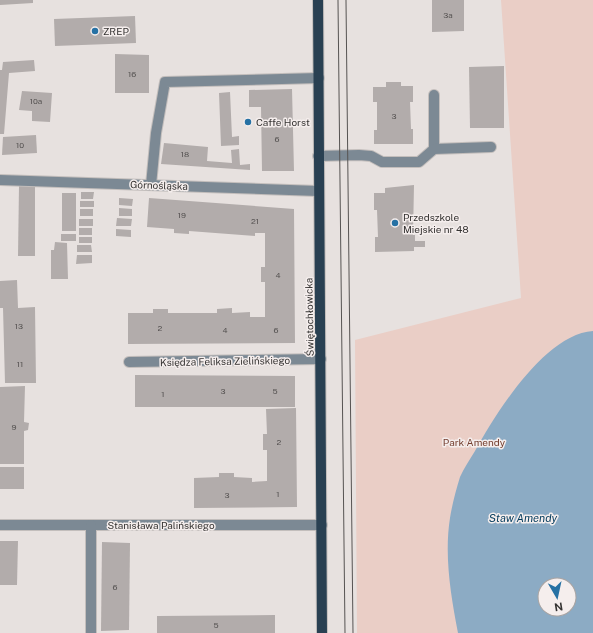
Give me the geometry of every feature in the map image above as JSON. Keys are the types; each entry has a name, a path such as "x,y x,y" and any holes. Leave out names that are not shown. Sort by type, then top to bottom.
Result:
{"main road":[{"name":"Świętochłowicka","path":"318,0 318,191 321,359 322,633"}],"street":[{"path":"151,185 156,133 165,82 319,78"},
{"path":"434,95 434,149"},
{"path":"318,156 359,155 371,156 382,162 419,162 434,149 491,147"},
{"name":"Górnośląska","path":"0,180 318,191"},
{"name":"Księdza Feliksa Zielińskiego","path":"129,362 321,359"},
{"name":"Stanisława Palińskiego","path":"0,525 322,525"},
{"path":"91,525 91,633"}],"green space":[{"name":"Park Amendy","path":"501,0 593,0 593,633 357,633 355,340 521,298"}],"water":[{"name":"Staw Amendy","path":"593,331 593,633 458,633 449,576 448,532 454,498 460,477 509,397 540,360 557,346 575,335"}],"building":[{"path":"0,0 33,0 33,3 0,5"},
{"path":"432,0 464,0 464,31 432,32"},
{"name":"ZREP","path":"135,16 136,43 55,46 54,19"},
{"path":"115,54 149,55 149,93 115,93"},
{"path":"34,60 35,71 9,73 4,134 0,134 0,70 2,70 3,62"},
{"path":"504,66 504,128 470,128 469,67"},
{"path":"386,82 401,82 401,86 413,86 413,102 410,102 413,144 374,144 374,130 377,130 377,102 373,102 373,87 386,87"},
{"path":"292,89 294,171 262,171 261,107 249,107 249,90"},
{"path":"22,91 52,93 50,122 32,121 32,111 19,110"},
{"path":"230,92 232,137 239,136 239,145 221,146 219,93"},
{"path":"36,135 37,153 2,155 3,137"},
{"path":"164,143 208,147 207,161 232,163 231,150 239,149 240,165 250,164 250,170 161,164"},
{"name":"Przedszkole Miejskie nr 48","path":"414,185 413,235 415,235 415,241 425,241 425,247 414,247 414,251 375,252 375,237 378,237 377,210 374,210 374,193 385,193 385,188"},
{"path":"19,186 35,186 35,256 18,256"},
{"path":"81,192 94,192 93,199 81,199"},
{"path":"62,193 76,193 76,231 62,231"},
{"path":"119,198 133,199 132,206 119,205"},
{"path":"149,198 294,209 295,343 128,344 128,313 153,313 153,309 168,309 168,313 217,313 217,309 232,308 232,313 250,312 250,317 265,317 265,282 261,282 261,267 265,267 265,233 255,233 255,236 189,231 189,234 174,233 174,229 147,227"},
{"path":"80,201 94,201 94,207 80,207"},
{"path":"119,208 132,209 132,216 119,216"},
{"path":"80,209 93,209 93,216 80,216"},
{"path":"117,218 132,219 131,226 116,226"},
{"path":"79,219 93,219 93,226 79,226"},
{"path":"79,228 92,228 92,235 79,235"},
{"path":"116,229 131,230 131,237 116,236"},
{"path":"61,234 76,234 76,241 61,241"},
{"path":"79,237 92,237 92,243 79,243"},
{"path":"55,242 67,243 68,279 51,279 51,250 54,250"},
{"path":"77,245 91,245 92,252 77,252"},
{"path":"77,255 92,255 92,263 76,264"},
{"path":"17,280 18,308 35,307 36,383 5,383 3,308 0,308 0,281"},
{"path":"135,375 295,376 295,407 135,407"},
{"path":"25,386 24,422 29,423 28,430 24,431 24,464 0,464 0,387"},
{"path":"296,408 297,507 194,508 194,478 219,477 219,473 234,473 234,477 252,478 252,482 267,481 267,450 263,450 263,434 267,434 266,409"},
{"path":"0,467 24,467 24,489 0,489"},
{"path":"0,541 18,541 17,585 0,585"},
{"path":"102,542 130,543 129,630 101,631"},
{"path":"275,615 275,633 157,633 157,616"}],"tram line":[{"path":"338,0 345,633"},
{"path":"346,0 353,633"}],"place":[{"name":"ZREP","path":"95,31"},
{"name":"Caffe Horst","path":"248,122"},
{"name":"Przedszkole Miejskie nr 48","path":"395,223"}]}
